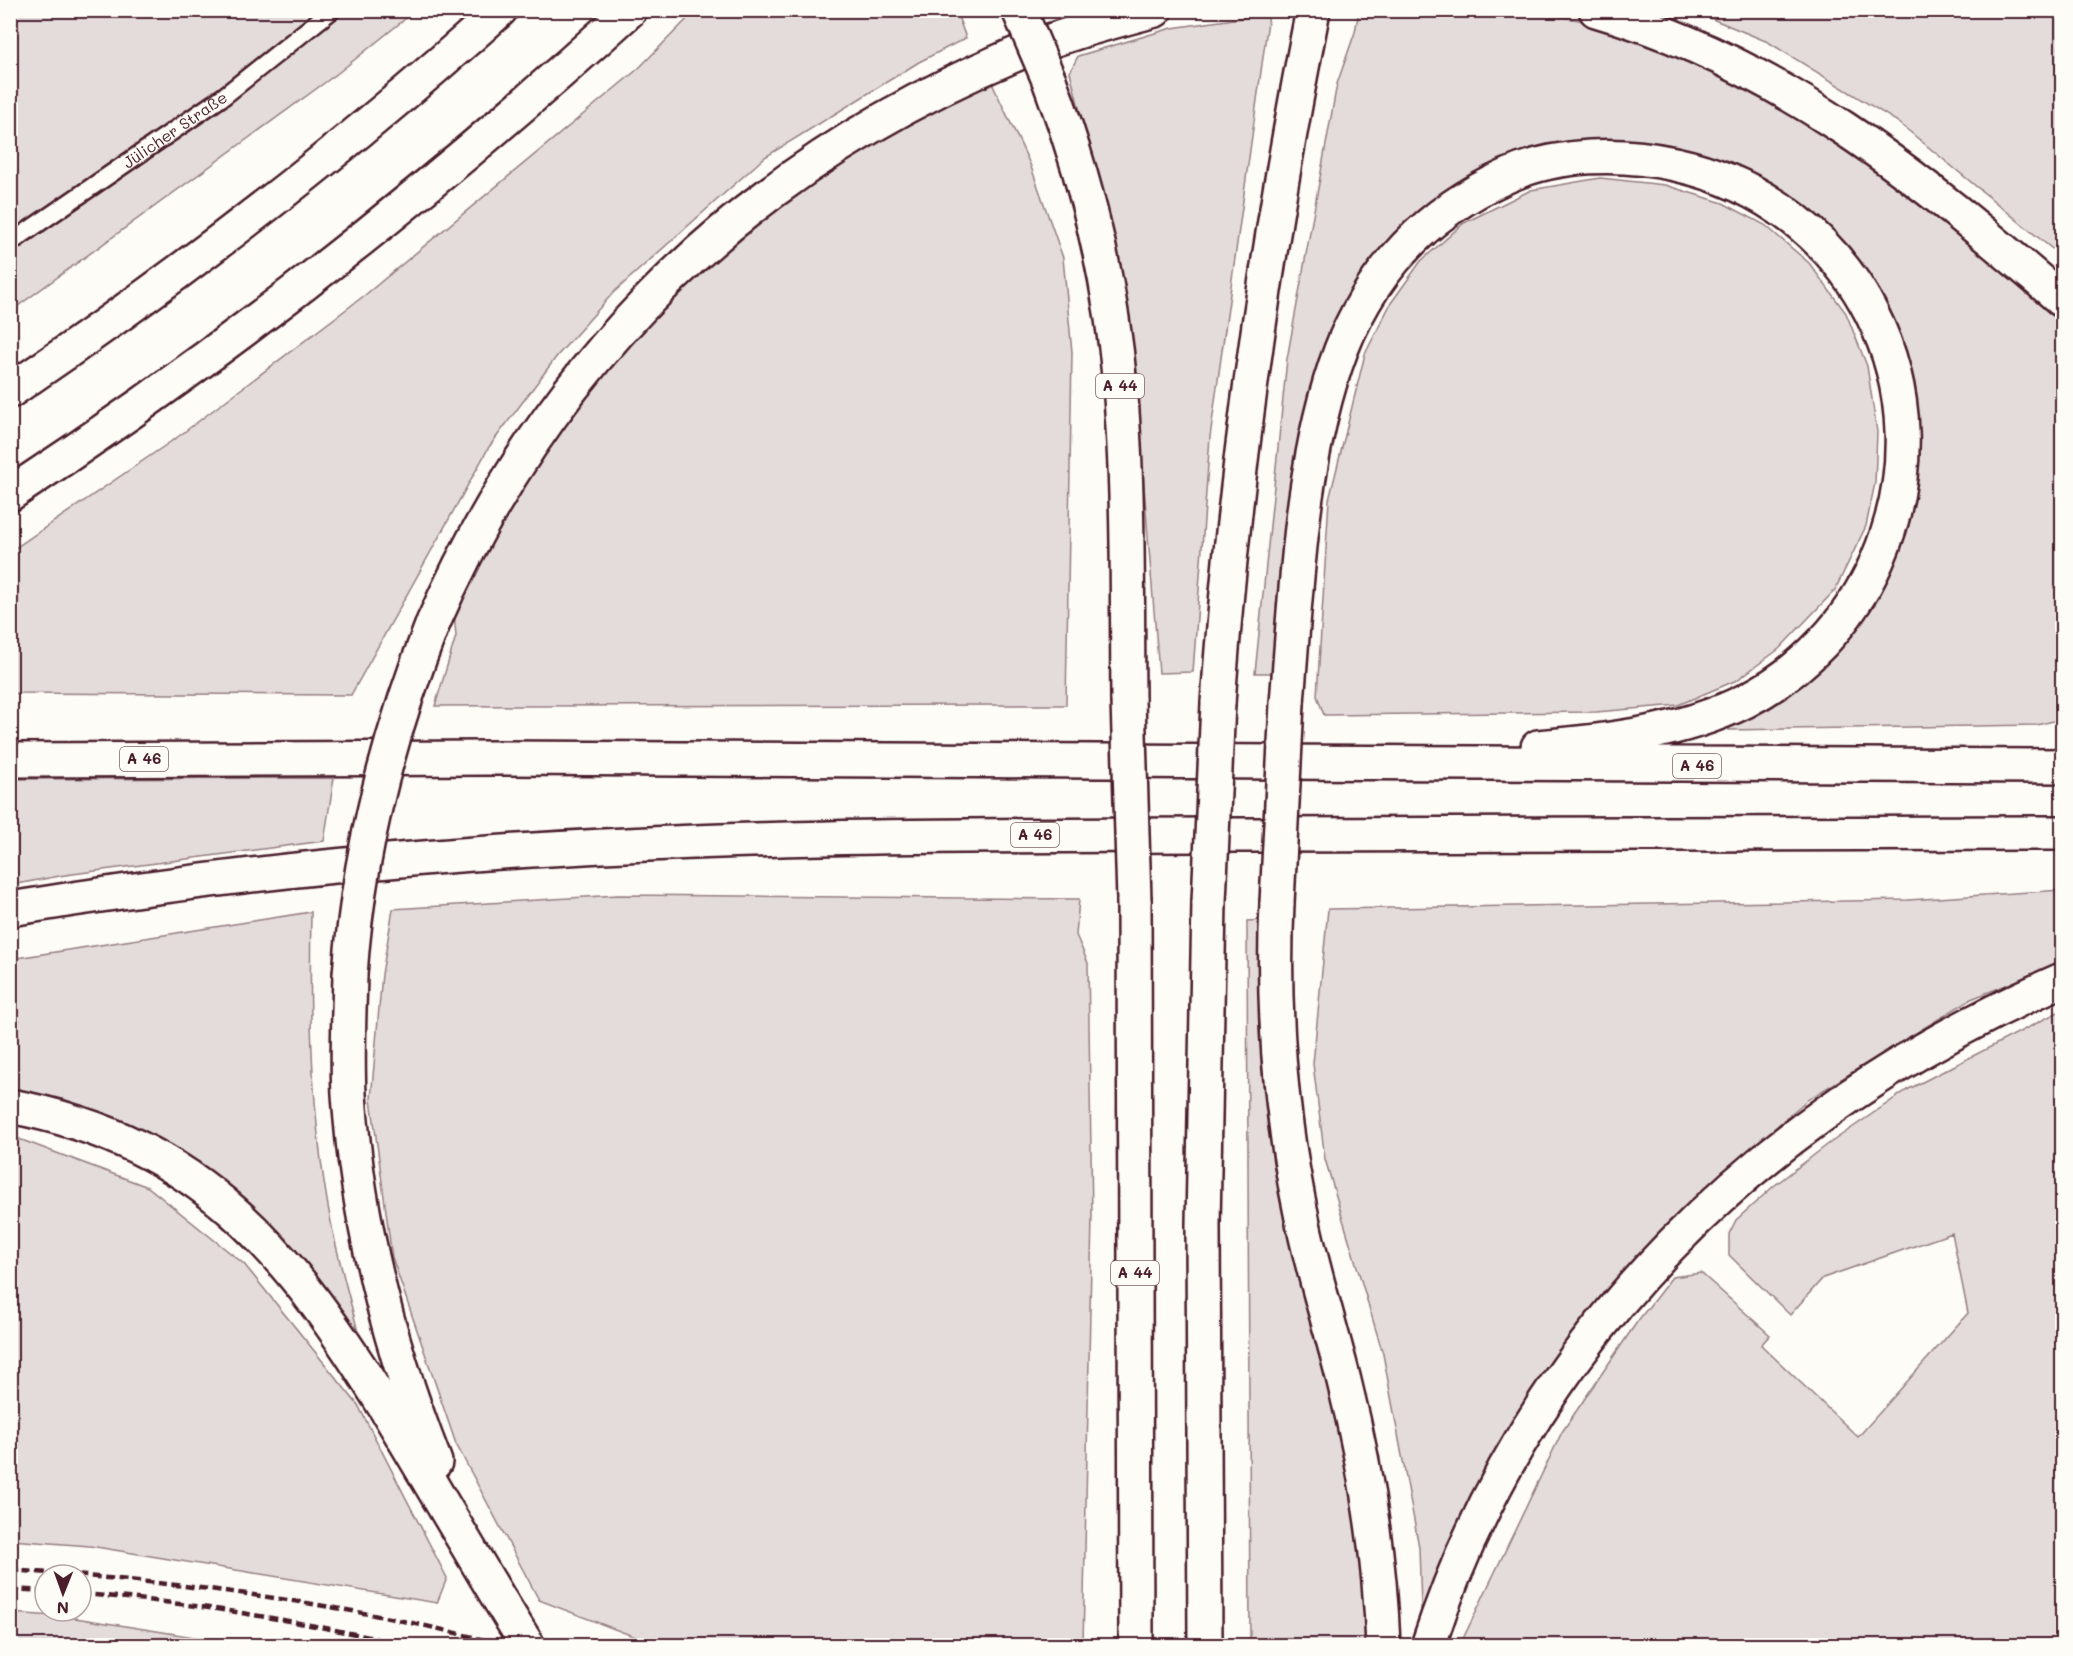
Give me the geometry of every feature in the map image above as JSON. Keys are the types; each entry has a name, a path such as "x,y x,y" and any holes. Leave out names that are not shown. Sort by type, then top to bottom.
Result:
{"highway":[{"path":"10,391 149,295 268,204 500,10"},
{"path":"10,494 164,390 327,268 476,147 630,10"},
{"name":"A 44","path":"1019,10 1049,80 1076,156 1095,231 1116,353 1122,418 1134,900 1136,1646"},
{"path":"467,1542 406,1382 383,1305 371,1250 349,1095 350,975 361,877 384,765 403,702 433,623 464,557 492,506 551,416 612,338 655,292 716,236 810,164 891,113 1016,54 1090,27 1155,10"},
{"path":"1205,1646 1203,1224 1209,902 1218,703 1228,575 1254,357 1313,10"},
{"path":"1596,10 1694,45 1752,73 1821,112 1909,172 2062,300"},
{"path":"1332,763 1571,744 1659,730 1692,722 1742,702 1775,684 1802,664 1836,628 1864,586 1889,531 1900,483 1903,445 1897,381 1877,324 1848,273 1823,244 1776,205 1722,178 1659,160 1589,158 1534,166 1482,188 1435,219 1390,263 1373,286 1356,317 1330,382 1312,461 1287,703 1277,903 1276,1023 1287,1141 1303,1226 1344,1381 1365,1476 1377,1549 1383,1646"},
{"name":"A 46","path":"10,760 510,758 2062,766"},
{"name":"A 46","path":"10,909 280,872 400,860 543,850 787,839 2062,833"},
{"path":"1428,1646 1467,1544 1525,1436 1598,1329 1662,1253 1746,1173 1841,1100 1941,1039 2062,980"},
{"path":"10,1106 68,1119 154,1155 205,1188 266,1242 303,1284 360,1366 528,1646"}],"lane":[{"name":"Jülicher Straße","path":"10,243 224,96 332,10"}],"shaded area":[{"path":"696,10 956,11 966,38 919,62 765,157 613,293 557,356 489,447 351,695 11,693 11,551 179,436 365,295 638,69"},
{"path":"11,11 415,11 338,73 11,311"},
{"path":"1359,11 1530,11 1600,24 1703,63 1842,137 1997,260 2062,317 2062,719 2037,725 1729,730 1729,721 1844,638 1914,424 1821,226 1578,146 1407,227 1350,294 1330,345 1278,673 1255,673 1287,359 1337,84 1355,32"},
{"path":"1693,11 2062,11 2062,257 1898,122 1768,42"},
{"path":"1269,14 1210,437 1193,672 1159,673 1137,399 1122,278 1070,72 1078,56 1172,28"},
{"path":"990,79 1030,164 1063,258 1072,352 1066,705 435,706 456,636 454,614 507,511 587,390 705,262 812,178 935,105"},
{"path":"1600,178 1665,185 1723,203 1765,225 1809,263 1846,313 1867,366 1877,432 1875,483 1866,526 1835,590 1779,649 1737,680 1678,705 1596,712 1324,715 1317,696 1329,500 1365,354 1391,303 1421,261 1464,223 1531,190"},
{"path":"334,778 324,841 65,875 11,885 11,779"},
{"path":"2062,890 2062,963 1971,999 1807,1100 1708,1186 1611,1288 1505,1442 1422,1637 1419,1547 1383,1354 1325,1159 1313,1064 1328,909 1908,900"},
{"path":"618,895 1079,899 1076,935 1088,963 1092,1216 1083,1645 656,1645 539,1600 456,1444 392,1257 371,1099 382,974 393,909"},
{"path":"311,912 310,989 315,1103 333,1231 357,1328 354,1334 313,1275 253,1207 202,1165 152,1137 66,1100 11,1091 11,959"},
{"path":"1265,920 1359,1499 1371,1645 1250,1645 1247,921"},
{"path":"2062,1010 2062,1645 1460,1645 1562,1432 1637,1322 1672,1277 1701,1273 1770,1335 1761,1345 1858,1437 1968,1313 1952,1233 1823,1278 1790,1315 1729,1255 1729,1234 1736,1220 1775,1185 1827,1145 1907,1090"},
{"path":"11,1136 148,1187 244,1264 358,1405 447,1578 437,1603 90,1546 11,1540"},
{"path":"10,1613 33,1615 33,1623 93,1623 93,1621 244,1645 11,1645"}],"railway":[{"path":"10,1570 136,1581 261,1596 385,1617 507,1646"},
{"path":"10,1589 33,1590"},
{"path":"93,1595 246,1614 328,1628 409,1646"}]}
